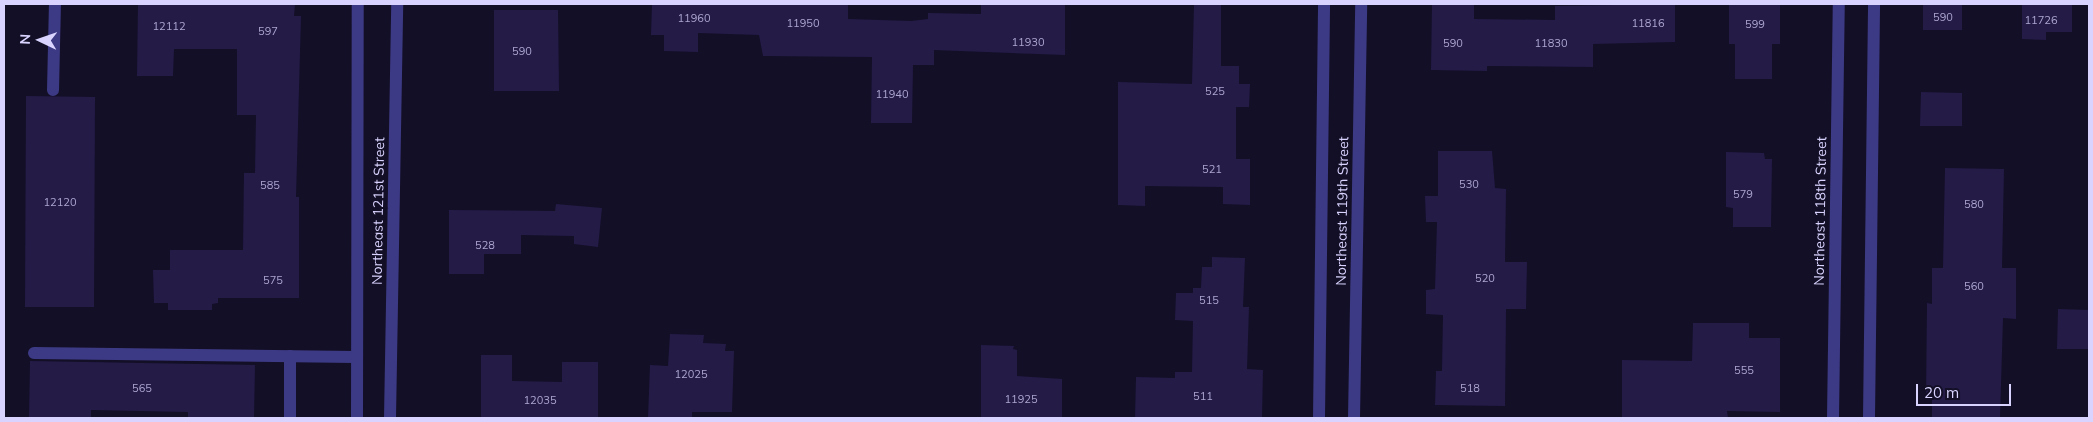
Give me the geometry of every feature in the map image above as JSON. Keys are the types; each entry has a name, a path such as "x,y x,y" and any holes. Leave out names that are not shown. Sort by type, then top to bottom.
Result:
{"street":[{"path":"53,90 55,4"},
{"name":"Northeast 121st Street","path":"357,418 355,357 358,4"},
{"name":"Northeast 121st Street","path":"390,418 397,4"},
{"name":"Northeast 119th Street","path":"1319,418 1324,4"},
{"name":"Northeast 119th Street","path":"1354,418 1361,4"},
{"name":"Northeast 118th Street","path":"1833,418 1839,4"},
{"path":"1869,418 1874,4"},
{"path":"34,353 355,357"},
{"path":"290,356 290,418"}],"building":[{"path":"138,4 295,4 294,16 301,16 296,197 299,197 299,298 218,298 218,303 212,304 212,310 168,310 168,303 154,303 153,270 170,270 170,250 243,250 244,173 255,173 256,115 237,115 237,49 174,49 173,76 137,76"},
{"path":"652,4 848,4 848,19 911,21 928,19 928,13 981,14 981,4 1065,4 1065,55 934,50 934,65 913,65 912,123 871,123 872,57 763,56 759,35 698,33 698,52 664,51 664,35 651,35"},
{"path":"1194,4 1221,4 1221,66 1239,66 1239,84 1250,84 1249,107 1236,107 1236,159 1250,159 1250,205 1223,204 1223,187 1145,186 1145,206 1118,205 1118,82 1192,84"},
{"path":"1432,4 1474,4 1474,19 1555,20 1555,6 1675,4 1675,42 1593,44 1593,67 1487,66 1487,71 1431,70"},
{"path":"1729,4 1780,4 1780,44 1772,44 1772,79 1735,79 1735,44 1729,44"},
{"path":"1923,4 1962,4 1962,30 1923,30"},
{"path":"2022,4 2072,4 2072,32 2046,32 2046,40 2022,39"},
{"path":"494,10 558,10 559,91 494,91"},
{"path":"1921,92 1962,93 1962,126 1920,126"},
{"path":"26,96 95,97 94,307 25,307"},
{"path":"1438,151 1492,151 1495,188 1506,189 1505,262 1527,262 1526,309 1506,309 1505,406 1435,405 1436,371 1442,371 1443,315 1426,314 1426,290 1435,289 1437,222 1426,222 1425,196 1438,196"},
{"path":"1726,152 1764,153 1765,159 1772,159 1771,227 1733,227 1733,208 1726,207"},
{"path":"1945,168 2004,169 2002,268 2016,268 2016,319 2003,318 2000,418 1932,418 1932,400 1926,400 1927,303 1932,304 1932,268 1943,268"},
{"path":"556,204 602,208 598,247 574,244 574,236 521,235 521,254 484,254 484,274 449,274 449,210 555,211"},
{"path":"1212,257 1245,258 1243,307 1249,307 1247,369 1263,370 1262,418 1135,418 1136,377 1175,378 1175,372 1192,372 1193,321 1175,320 1176,293 1193,293 1193,288 1201,288 1202,267 1212,267"},
{"path":"2058,309 2089,310 2089,349 2057,349"},
{"path":"1693,323 1749,323 1749,338 1780,338 1780,412 1727,411 1728,418 1622,418 1622,360 1692,361"},
{"path":"670,334 704,335 703,343 726,344 725,351 734,351 732,412 692,412 692,417 648,418 650,365 668,366"},
{"path":"981,345 1014,346 1013,349 1017,350 1017,376 1062,379 1062,418 981,418"},
{"path":"481,355 512,355 512,381 562,382 562,362 598,362 598,418 481,418"},
{"path":"30,361 255,365 254,418 188,418 188,412 91,410 91,418 29,418"}]}
